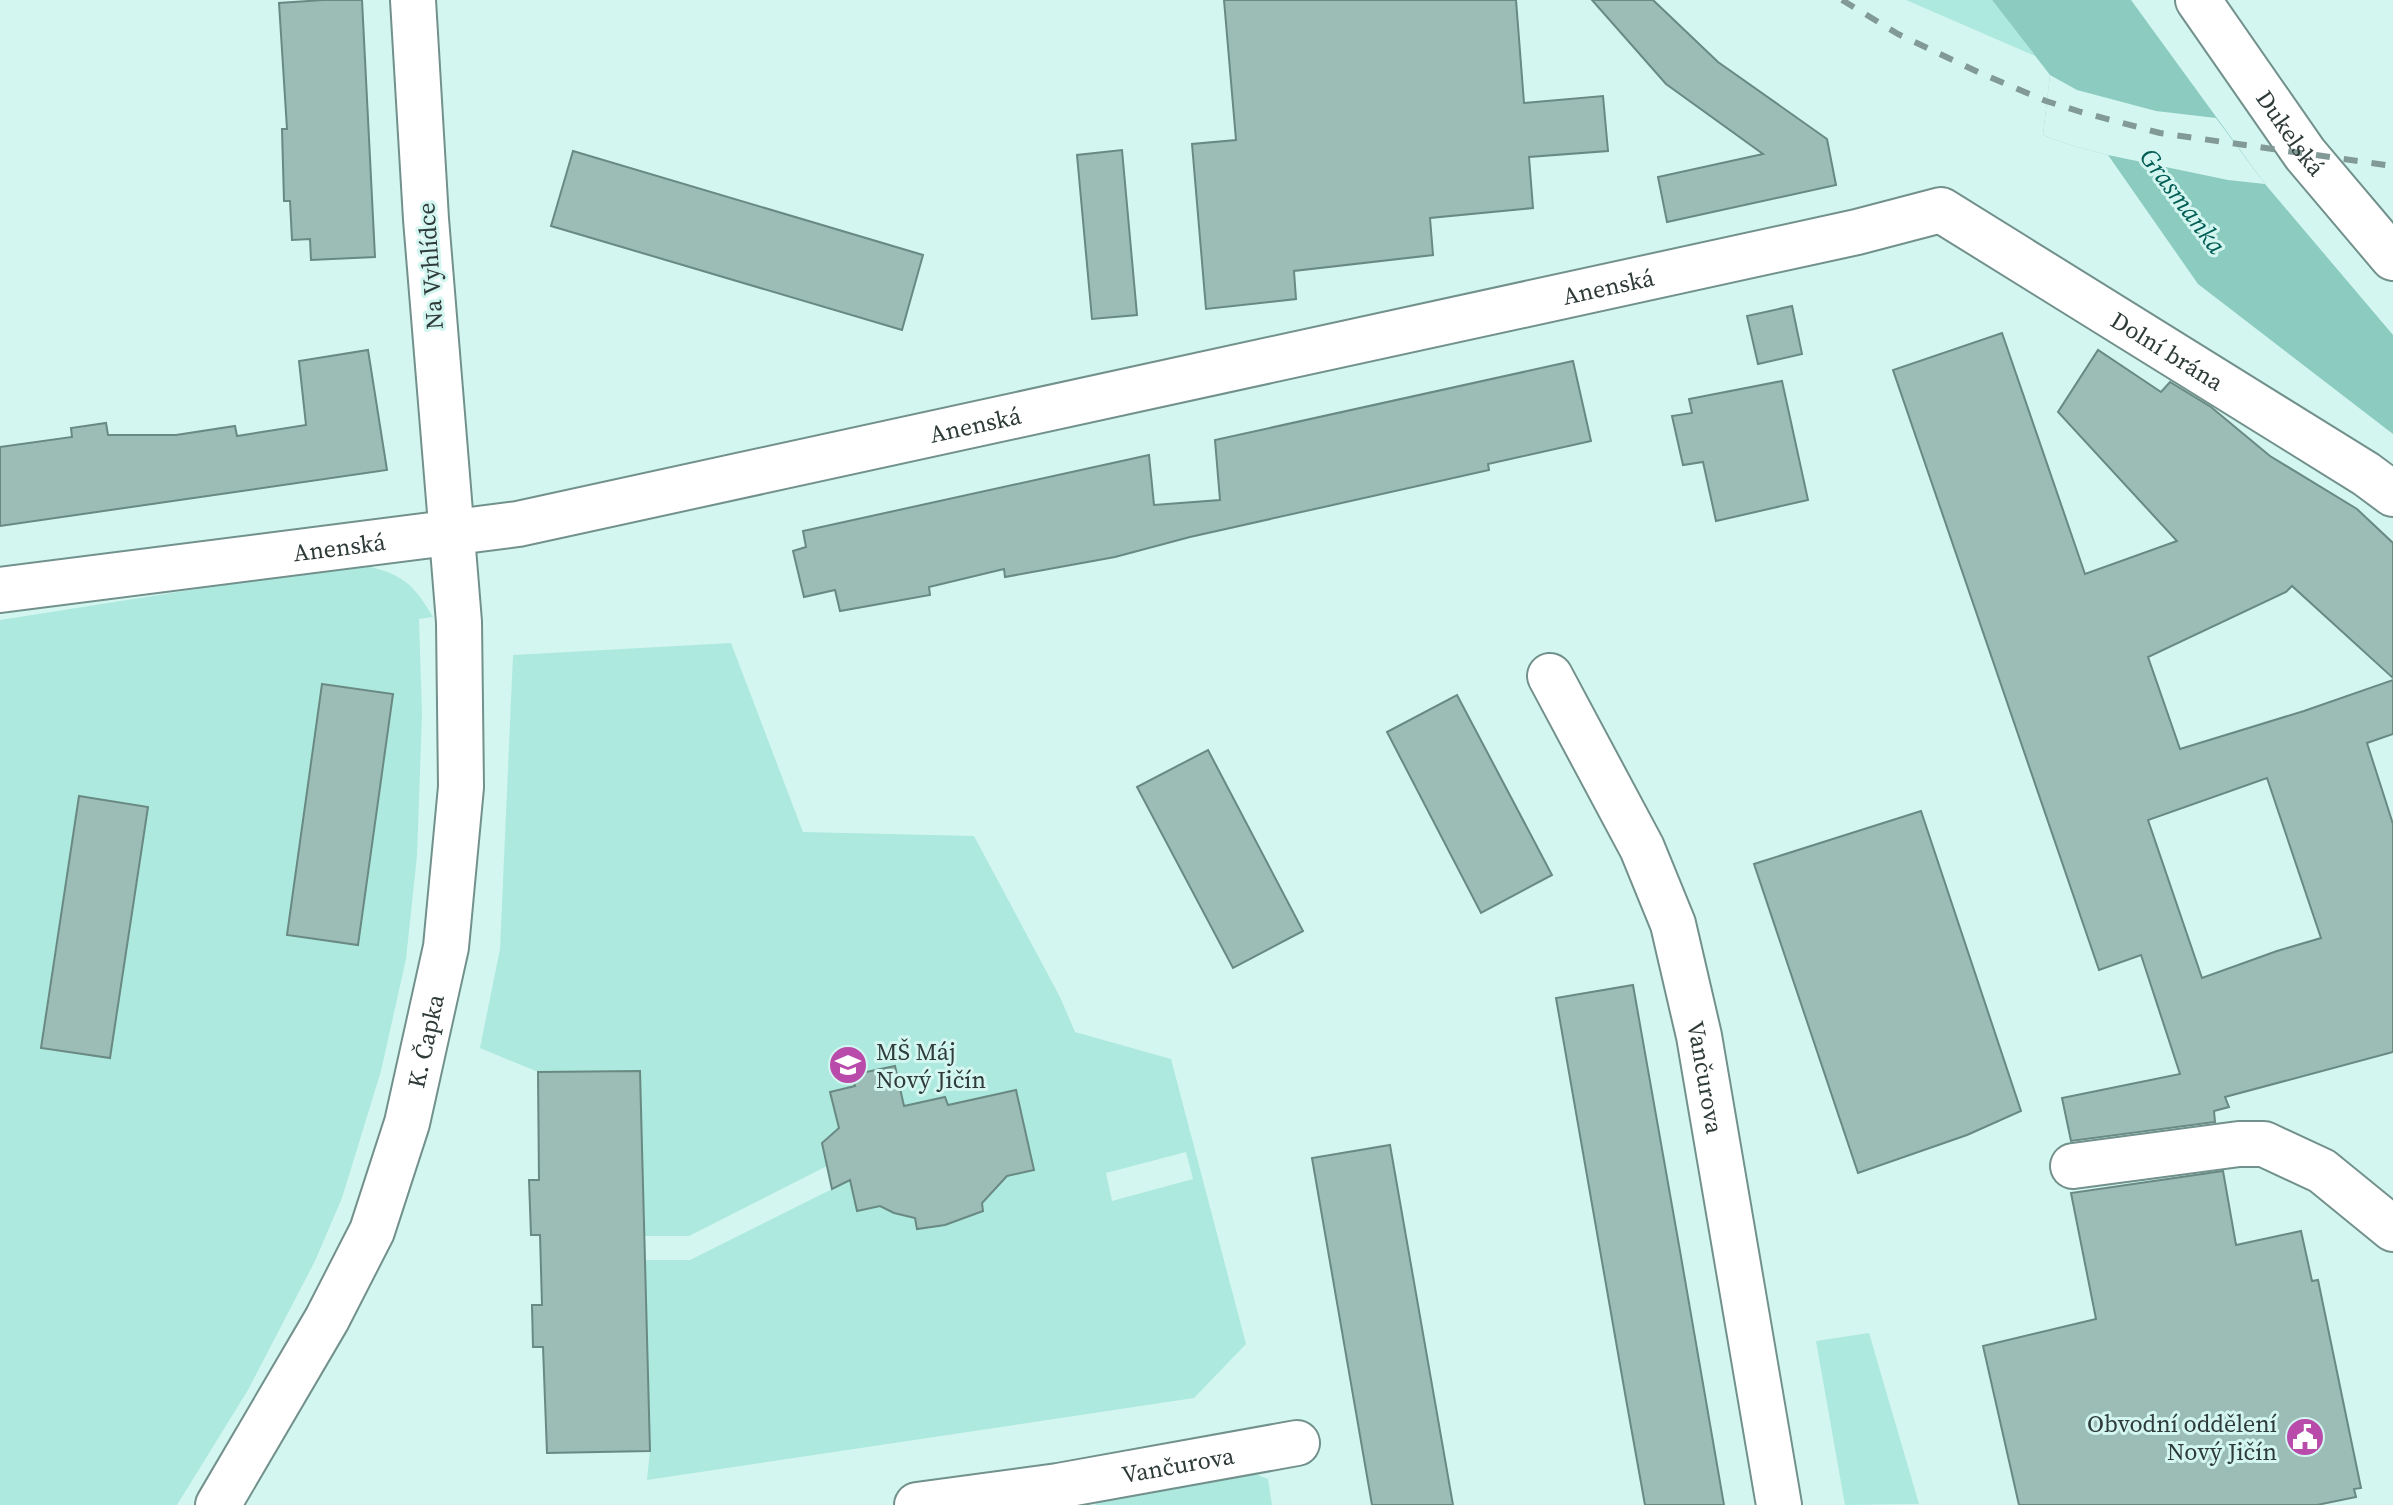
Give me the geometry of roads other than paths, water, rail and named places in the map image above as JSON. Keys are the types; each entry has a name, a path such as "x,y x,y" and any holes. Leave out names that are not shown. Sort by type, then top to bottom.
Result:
{"street":[{"name":"Na Vyhlídce","path":"413,0 450,532"},
{"name":"Dukelská","path":"2198,0 2305,154 2393,258"},
{"name":"Anenská","path":"0,590 518,524 1857,232 1941,210"},
{"name":"Dolní brána","path":"1941,210 2366,474 2393,494"},
{"name":"K. Čapka","path":"220,1504 327,1319 372,1231 407,1123 446,947 461,787 459,622 450,532"},
{"name":"Vančurova","path":"1550,676 1642,848 1673,924 1699,1036 1779,1505"},
{"path":"2073,1166 2239,1144 2264,1144 2322,1171 2393,1229"},
{"name":"Vančurova","path":"917,1505 1011,1493 1059,1496 1297,1443"}],"water":[{"name":"Grasmanka","path":"1992,0 2131,0 2265,184 2393,335 2393,434 2198,284 2108,155 2043,135 2050,75"}],"railway":[{"path":"1842,0 1898,34 1980,73 2081,112 2160,133 2393,166"}],"place":[{"name":"MŠ Máj Nový Jičín","path":"848,1065"},
{"name":"Obvodní oddělení Nový Jičín","path":"2305,1437"}]}
